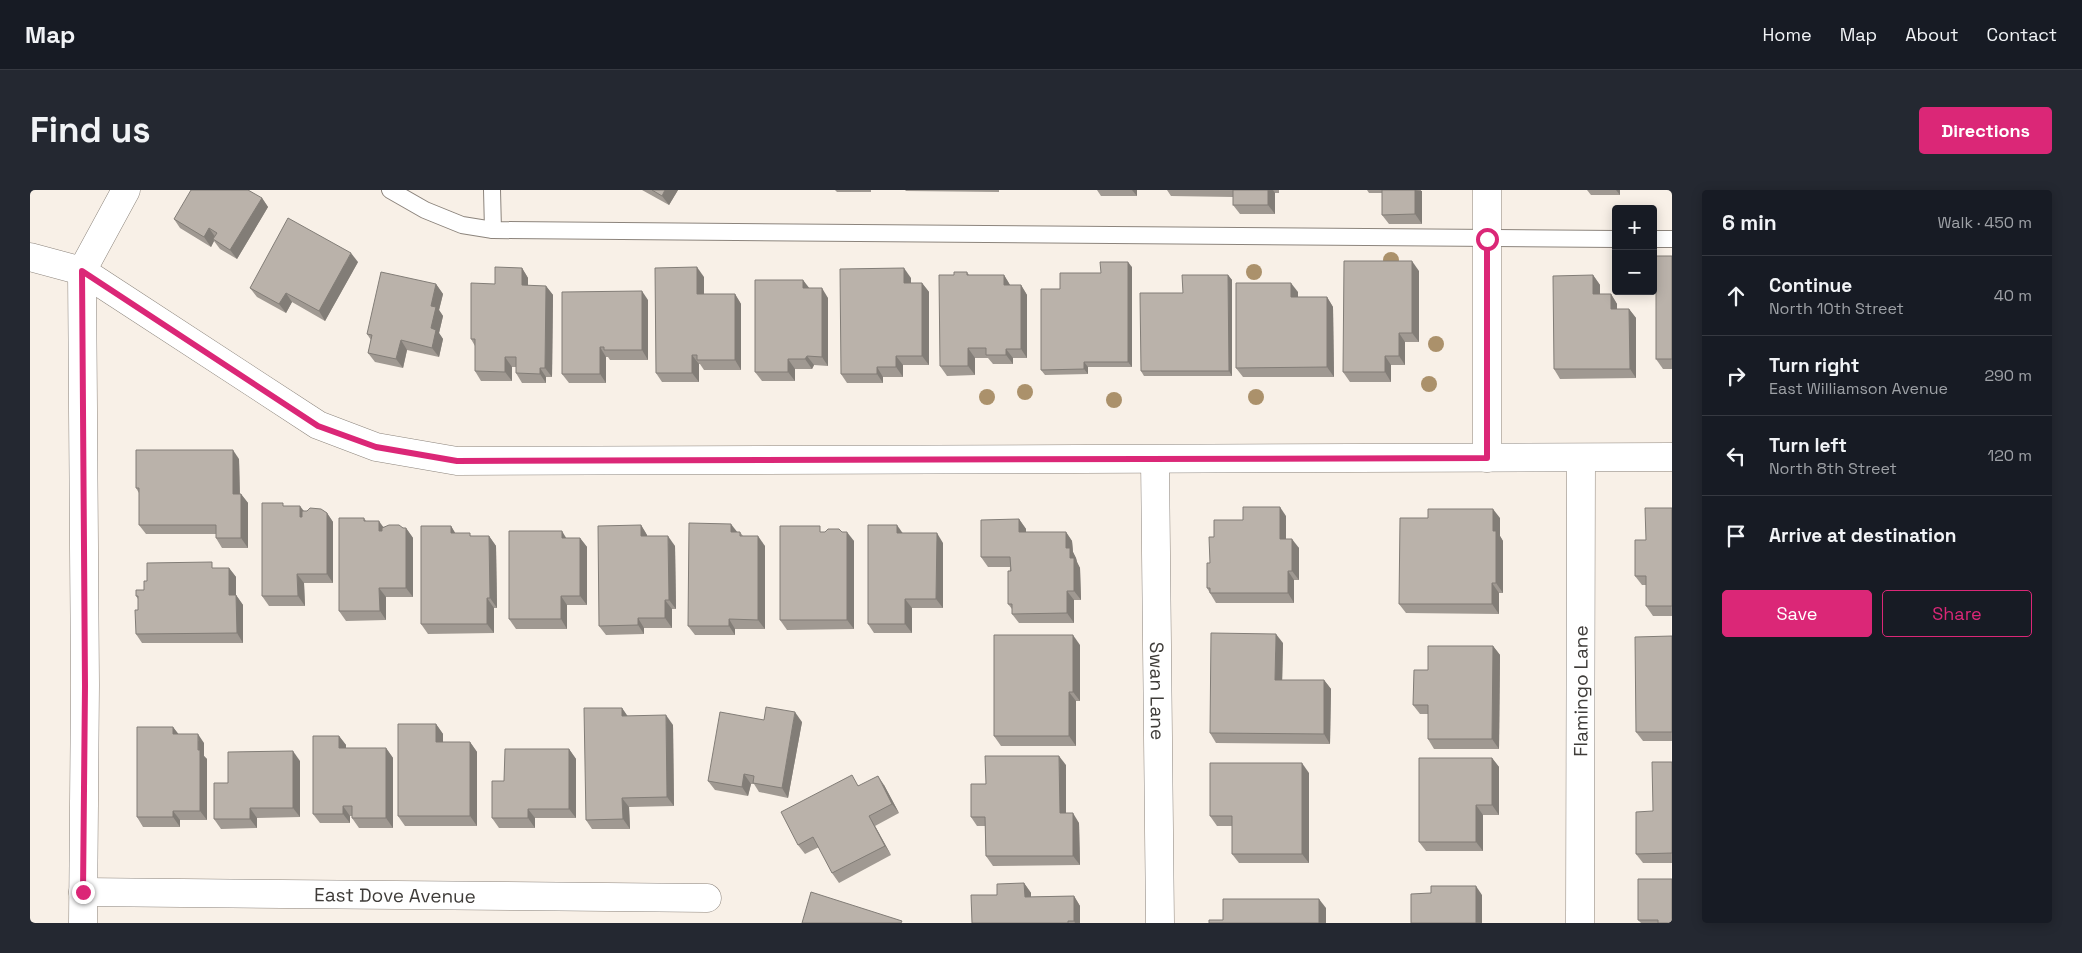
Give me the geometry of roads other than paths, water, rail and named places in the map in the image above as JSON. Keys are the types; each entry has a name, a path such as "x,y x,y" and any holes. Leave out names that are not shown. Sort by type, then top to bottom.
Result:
{"street":[{"path":"83,923 85,686 82,271 126,190"},
{"path":"1486,190 1487,458"},
{"path":"30,257 82,271 318,426 376,447 457,461 1672,458"},
{"name":"Flamingo Lane","path":"1580,923 1581,458"},
{"name":"Swan Lane","path":"1155,460 1160,923"},
{"name":"East Dove Avenue","path":"83,892 707,898"}],"lane":[{"path":"390,190 425,210 462,225 493,230 1612,239"},
{"path":"492,190 493,230"},
{"path":"1657,239 1672,239"}]}
